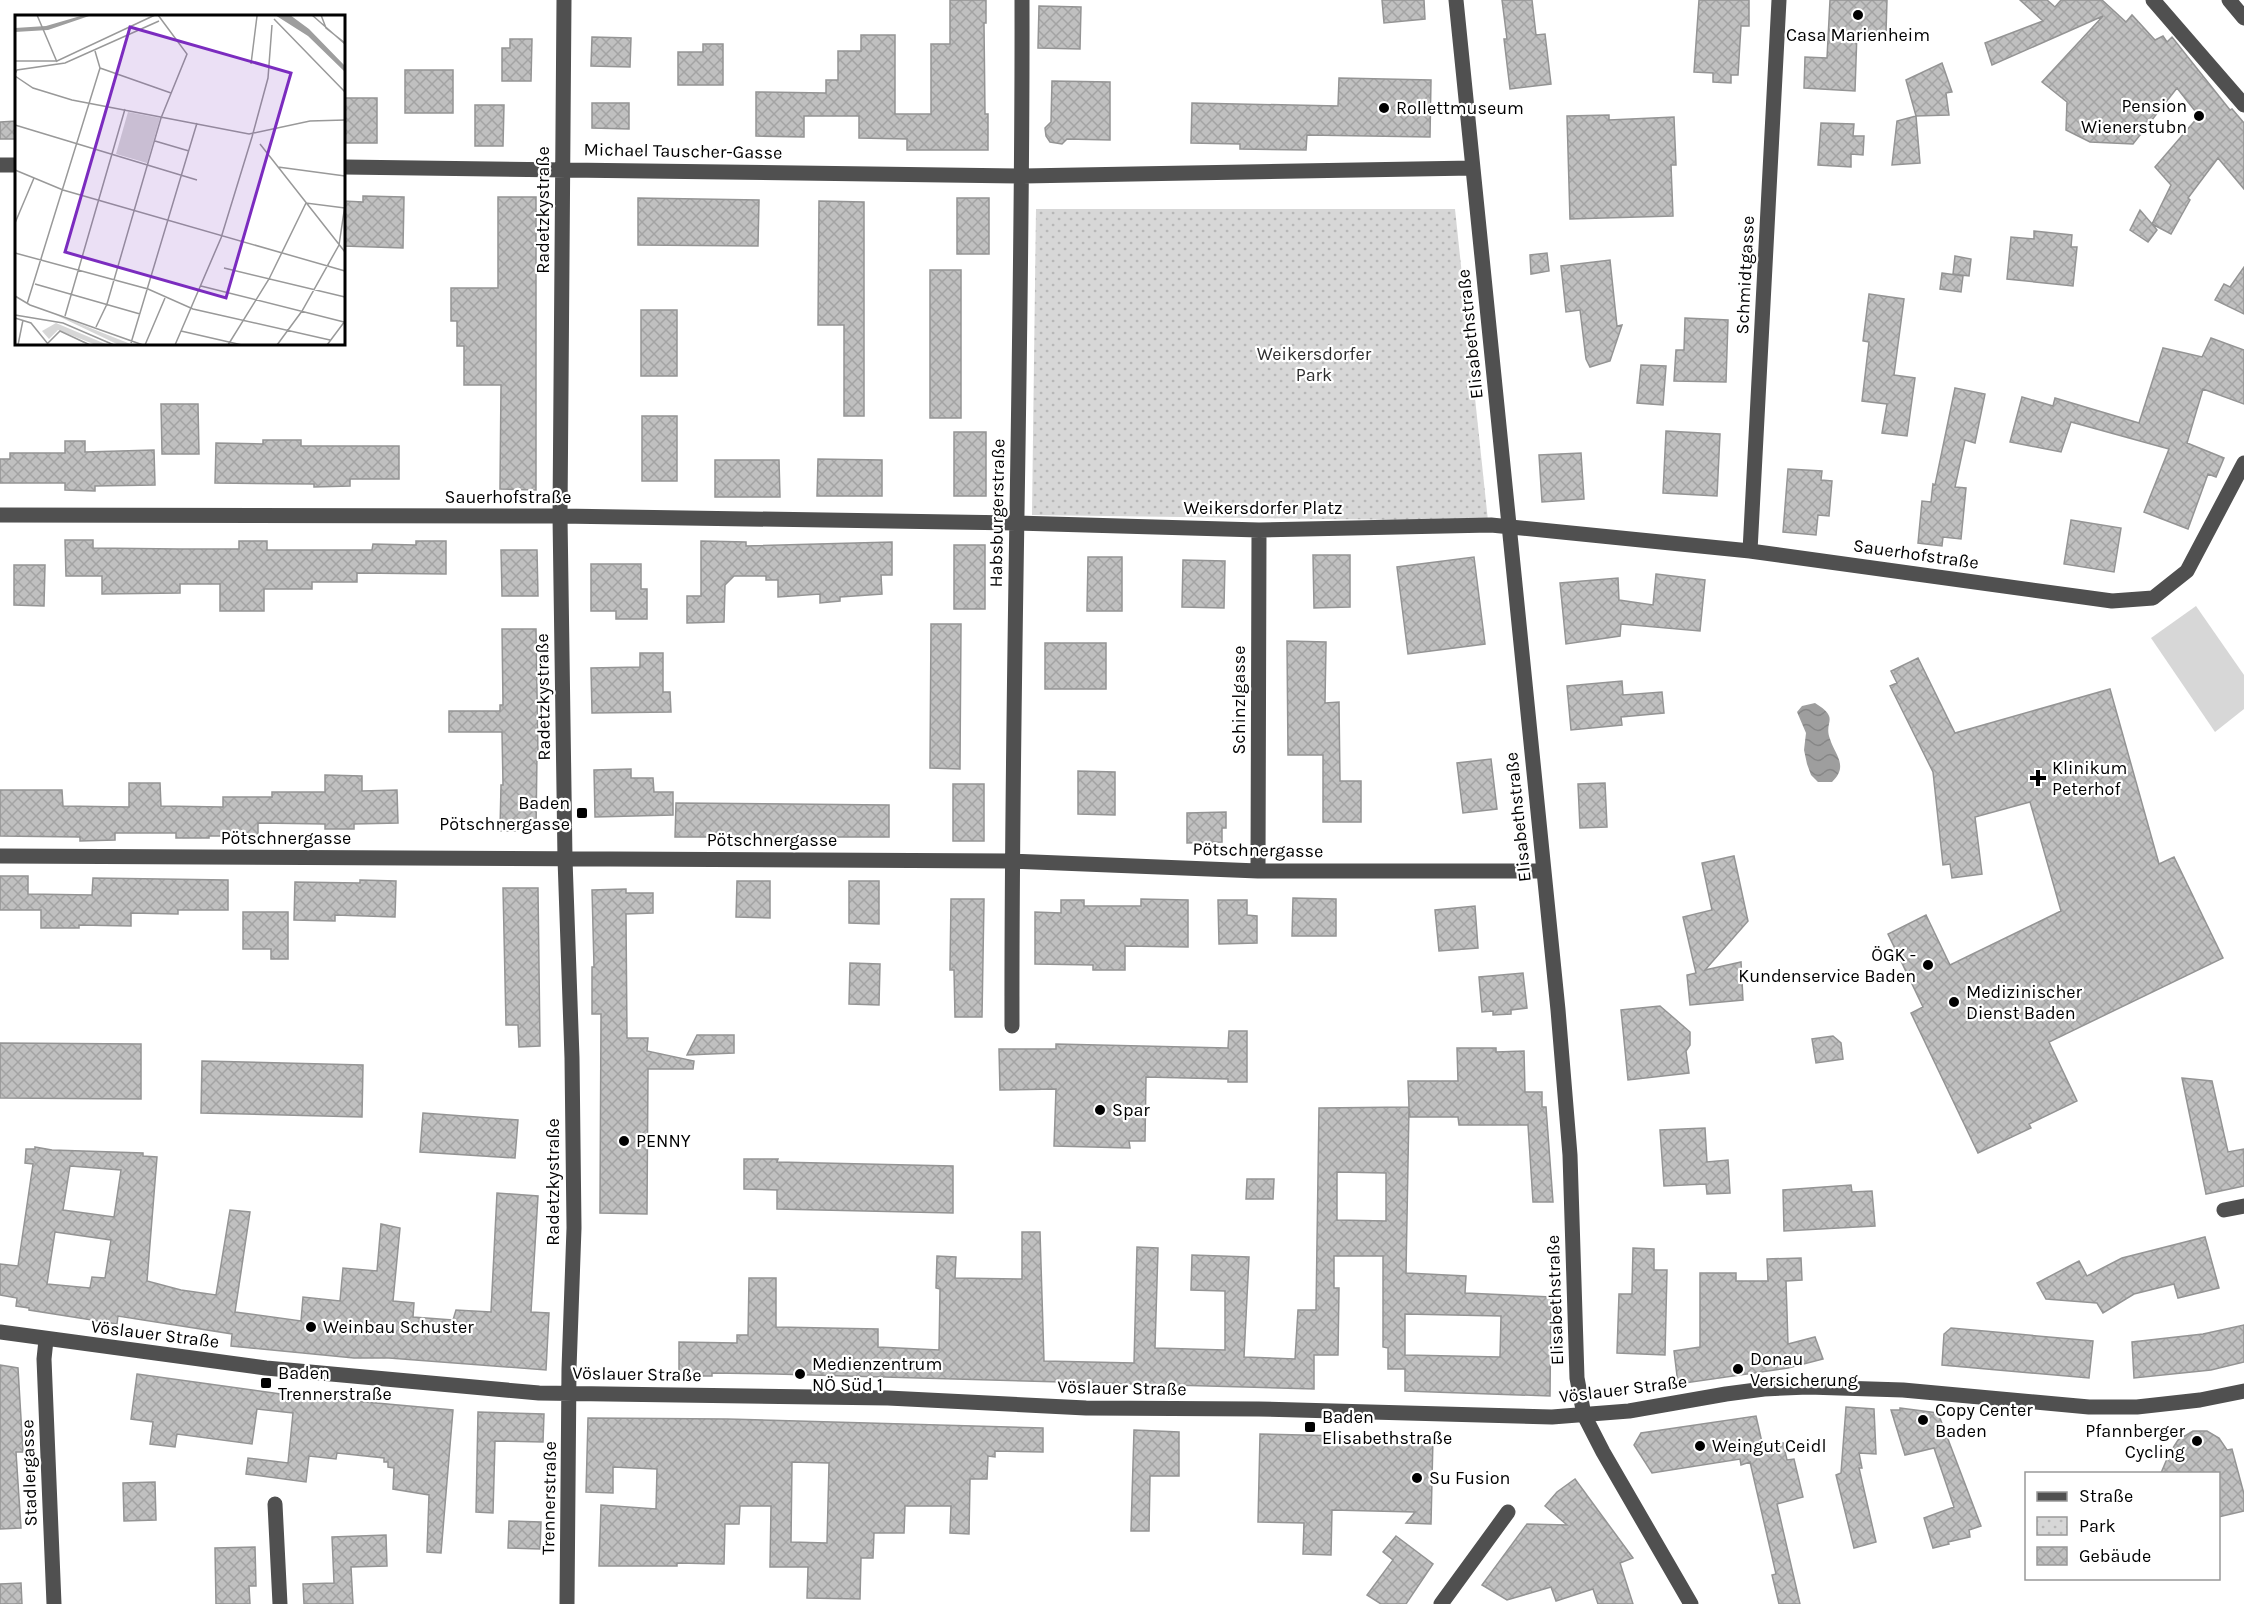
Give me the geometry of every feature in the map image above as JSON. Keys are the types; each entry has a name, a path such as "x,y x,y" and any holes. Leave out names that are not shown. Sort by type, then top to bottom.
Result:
{"street":[{"name":"Radetzkystraße","path":"564,0 560,516 574,1228 569,1393"},
{"name":"Habsburgerstraße","path":"1012,1026 1011,861 1023,176 1022,0"},
{"name":"Elisabethstraße","path":"1456,0 1558,1010 1570,1155 1577,1378 1584,1415 1691,1604"},
{"name":"Schmidtgasse","path":"1750,551 1779,0"},
{"path":"2153,0 2244,105"},
{"path":"2229,0 2244,18"},
{"name":"Michael Tauscher-Gasse","path":"345,167 1023,176"},
{"path":"1023,176 1473,168"},
{"name":"Sauerhofstraße","path":"1509,526 1750,551 2112,601 2152,598 2187,571 2244,463"},
{"name":"Sauerhofstraße","path":"0,515 560,516 1016,523"},
{"name":"Weikersdorfer Platz","path":"1016,523 1259,530 1509,526"},
{"name":"Schinzlgasse","path":"1258,871 1259,530"},
{"name":"Pötschnergasse","path":"0,856 1011,861 1258,871 1543,871"},
{"path":"2224,1210 2244,1206"},
{"name":"Vöslauer Straße","path":"0,1332 266,1368 539,1392 888,1398 1086,1408 1258,1409 1552,1417 1629,1411 1726,1394 1786,1388 1903,1390 2089,1407 2137,1407 2200,1400 2244,1392"},
{"name":"Stadlergasse","path":"46,1340 44,1359 54,1604"},
{"name":"Trennerstraße","path":"567,1604 569,1393"},
{"path":"275,1504 280,1604"},
{"path":"1441,1604 1508,1512"}],"green space":[{"name":"Weikersdorfer Park","path":"1036,209 1455,209 1488,521 1032,515"},
{"path":"2196,606 2244,675 2244,709 2215,732 2151,638"}],"water":[{"path":"1815,703 1823,708 1829,717 1828,733 1839,761 1840,771 1832,782 1818,782 1811,775 1807,764 1804,750 1806,733 1797,712 1802,706"}],"building":[{"path":"950,0 986,0 985,114 988,114 988,150 907,150 907,139 859,138 859,116 804,116 804,137 756,136 756,92 826,93 826,80 838,80 838,51 861,51 861,35 895,35 895,114 931,114 931,44 950,44"},
{"path":"1382,0 1424,0 1425,19 1384,23"},
{"path":"1502,0 1532,0 1536,35 1545,34 1551,84 1510,89"},
{"path":"1699,0 1749,0 1749,26 1741,26 1738,75 1731,75 1731,83 1713,82 1713,73 1694,72"},
{"path":"1830,0 1887,0 1886,33 1857,32 1855,91 1804,88 1805,57 1827,58"},
{"path":"2020,0 2047,0 2055,7 2061,0 2102,0 2126,22 2132,15 2155,40 2163,36 2167,42 2172,37 2230,110 2232,109 2244,123 2244,189 2218,158 2188,198 2190,200 2171,234 2152,224 2171,185 2155,167 2199,116 2177,88 2133,144 2090,142 2066,130 2067,102 2042,82 2103,16 1992,65 1985,43 2043,21"},
{"path":"1039,6 1081,7 1080,49 1038,48"},
{"path":"592,37 631,38 630,67 591,66"},
{"path":"510,39 532,39 531,81 502,81 502,48 510,48"},
{"path":"703,44 723,44 723,85 678,85 678,52 703,52"},
{"path":"1942,63 1952,92 1946,93 1949,115 1916,116 1906,80"},
{"path":"405,70 453,70 453,113 405,113"},
{"path":"1339,78 1431,80 1430,137 1307,135 1306,150 1240,149 1240,144 1191,143 1192,103 1338,106"},
{"path":"1052,81 1110,82 1110,140 1067,139 1062,144 1050,142 1045,128 1051,122"},
{"path":"345,98 377,98 377,143 345,143"},
{"path":"592,103 629,103 629,129 592,128"},
{"path":"475,105 504,105 503,146 475,146"},
{"path":"1609,115 1609,120 1674,117 1676,165 1671,165 1673,216 1570,219 1567,116"},
{"path":"1916,116 1920,163 1892,165 1897,121"},
{"path":"15,121 15,139 0,139 0,122"},
{"path":"1821,123 1854,124 1853,136 1864,136 1863,155 1851,154 1851,167 1818,165"},
{"path":"363,196 404,197 403,248 345,246 345,201 363,202"},
{"path":"498,197 536,197 536,490 500,489 501,385 464,385 464,346 457,346 457,321 451,321 451,288 498,288"},
{"path":"638,198 759,200 758,246 638,245"},
{"path":"957,198 989,198 989,254 957,254"},
{"path":"819,201 864,202 864,416 844,416 844,325 818,325"},
{"path":"2140,210 2157,230 2148,242 2130,230"},
{"path":"2034,231 2072,235 2071,247 2077,247 2073,286 2007,279 2011,237 2034,239"},
{"path":"1547,253 1549,271 1531,274 1530,255"},
{"path":"1955,256 1971,259 1969,276 1953,274"},
{"path":"1610,260 1617,326 1622,325 1610,361 1590,367 1586,359 1580,310 1566,312 1561,266"},
{"path":"2244,267 2244,314 2215,300 2224,284 2230,287"},
{"path":"930,270 961,270 961,418 930,418"},
{"path":"1942,273 1963,276 1961,292 1940,289"},
{"path":"1869,294 1904,299 1894,375 1915,378 1907,436 1882,433 1887,404 1862,401 1869,342 1863,341"},
{"path":"641,310 677,310 677,376 641,376"},
{"path":"1685,318 1728,320 1726,382 1674,381 1676,350 1684,350"},
{"path":"2211,338 2244,350 2244,404 2203,389 2187,443 2224,458 2216,477 2208,474 2188,529 2144,512 2169,449 2071,422 2061,452 2010,442 2022,397 2053,406 2055,398 2139,423 2163,348 2202,357"},
{"path":"1641,365 1666,366 1663,405 1637,403"},
{"path":"1955,388 1985,394 1975,443 1965,440 1955,487 1966,488 1961,539 1943,537 1942,546 1918,543 1922,501 1931,502"},
{"path":"161,404 198,404 199,454 162,454"},
{"path":"642,416 677,416 677,481 642,481"},
{"path":"1666,431 1720,434 1717,496 1663,493"},
{"path":"954,432 986,432 986,496 954,496"},
{"path":"263,440 301,440 301,446 399,446 399,479 350,479 350,486 314,487 314,484 215,483 216,443 263,444"},
{"path":"65,441 85,441 85,452 154,450 155,485 95,486 95,491 65,490 65,483 0,483 0,459 10,459 10,453 65,453"},
{"path":"1581,453 1584,499 1542,502 1539,455"},
{"path":"818,459 882,460 882,496 817,496"},
{"path":"715,460 779,460 780,497 715,497"},
{"path":"1788,469 1822,471 1821,480 1832,481 1829,516 1818,515 1816,535 1783,532"},
{"path":"2071,520 2121,528 2114,572 2064,564"},
{"path":"65,540 93,540 93,548 179,549 239,549 239,541 267,541 267,550 372,550 373,544 416,545 416,541 446,541 446,574 357,573 357,582 312,582 312,589 264,589 264,611 220,611 220,584 180,584 180,593 102,594 102,576 66,576"},
{"path":"701,541 746,542 746,546 892,542 892,575 881,575 882,594 840,597 840,601 820,603 820,594 778,597 778,580 766,580 766,576 734,576 725,585 724,622 687,623 687,596 701,596"},
{"path":"954,545 985,545 985,609 954,609"},
{"path":"501,550 537,550 538,596 502,596"},
{"path":"1313,555 1350,555 1350,607 1314,608"},
{"path":"1088,557 1122,557 1122,611 1087,611"},
{"path":"1474,557 1485,644 1408,654 1397,567"},
{"path":"1183,560 1225,561 1224,608 1182,607"},
{"path":"591,564 641,564 641,589 647,589 647,619 616,619 616,611 591,611"},
{"path":"14,565 45,565 44,606 14,605"},
{"path":"1656,574 1705,580 1700,631 1621,624 1620,636 1566,644 1560,583 1618,578 1619,600 1653,605"},
{"path":"931,624 961,624 960,769 930,768"},
{"path":"502,629 536,629 538,754 536,831 500,831 501,785 503,785 502,732 449,732 449,711 500,711 500,705 503,705"},
{"path":"1287,641 1326,642 1325,703 1339,702 1340,781 1361,781 1361,822 1323,822 1323,755 1288,755"},
{"path":"1045,643 1106,643 1106,689 1045,689"},
{"path":"640,653 663,653 663,692 670,692 671,712 592,713 591,668 640,667"},
{"path":"1918,658 1955,733 2110,689 2159,864 2174,857 2223,958 2049,1042 2077,1101 2029,1124 2031,1128 1978,1153 1911,1013 1923,1007 1888,934 1926,915 1950,965 2061,911 2030,802 1975,817 1982,874 1952,878 1950,864 1943,865 1933,772 1890,686 1897,683 1891,671"},
{"path":"1622,681 1623,695 1662,692 1664,713 1621,717 1622,725 1571,730 1567,686"},
{"path":"1491,759 1497,809 1463,813 1457,763"},
{"path":"631,769 631,778 653,778 654,792 673,792 673,815 595,817 594,770"},
{"path":"1078,771 1115,772 1115,815 1078,814"},
{"path":"325,775 362,776 362,791 397,790 398,823 354,824 354,829 325,829 325,824 258,823 258,836 209,836 209,838 176,838 176,833 115,833 115,840 80,841 80,837 0,836 0,790 62,790 63,806 129,807 129,783 160,783 161,806 223,807 223,797 272,797 272,792 325,792"},
{"path":"1605,783 1607,827 1580,828 1578,784"},
{"path":"953,784 984,784 984,841 953,841"},
{"path":"676,803 889,805 889,837 815,837 815,841 766,840 766,837 675,837"},
{"path":"1226,812 1226,828 1222,828 1222,842 1187,843 1187,813"},
{"path":"1734,856 1748,921 1705,970 1741,962 1743,1000 1690,1005 1687,975 1696,973 1683,917 1712,910 1702,863"},
{"path":"0,876 28,876 28,894 92,895 93,878 228,880 228,910 178,910 178,914 131,913 131,926 79,925 79,928 41,928 41,910 0,910"},
{"path":"360,880 396,881 395,917 335,915 335,921 294,920 295,882 360,883"},
{"path":"737,881 770,881 770,918 736,917"},
{"path":"849,881 879,881 879,924 849,923"},
{"path":"503,888 538,888 540,1046 519,1047 518,1025 506,1025"},
{"name":"PENNY","path":"626,889 626,893 653,893 653,913 626,914 627,1038 648,1038 647,1051 694,1061 693,1069 648,1069 647,1214 600,1213 601,1014 592,1014 592,967 594,967 592,890"},
{"path":"1293,898 1336,899 1336,936 1292,936"},
{"path":"951,899 984,899 982,1017 955,1017 954,970 950,970"},
{"path":"1141,899 1188,900 1188,947 1125,946 1125,970 1093,970 1093,965 1035,964 1035,912 1061,913 1061,900 1084,900 1084,906 1141,906"},
{"path":"1218,900 1247,900 1247,915 1257,916 1257,943 1219,944"},
{"path":"1475,906 1478,948 1439,951 1435,910"},
{"path":"243,912 288,912 288,959 271,959 271,949 243,949"},
{"path":"850,963 880,964 879,1005 849,1004"},
{"path":"1523,973 1527,1008 1511,1010 1511,1014 1493,1015 1493,1011 1482,1012 1479,977"},
{"path":"1660,1006 1690,1032 1690,1045 1686,1051 1689,1073 1628,1080 1621,1010"},
{"name":"Spar","path":"1229,1031 1247,1031 1247,1082 1228,1082 1228,1079 1146,1077 1145,1141 1129,1141 1130,1148 1054,1146 1056,1089 1000,1090 999,1049 1056,1049 1056,1044 1228,1048"},
{"path":"697,1035 734,1035 734,1053 687,1055"},
{"path":"1833,1036 1841,1043 1843,1059 1816,1063 1812,1039"},
{"path":"0,1043 141,1044 141,1099 0,1098"},
{"path":"1457,1048 1496,1048 1496,1052 1524,1051 1525,1092 1542,1092 1542,1107 1546,1107 1553,1202 1533,1202 1528,1125 1459,1125 1458,1117 1410,1117 1409,1108 1406,1273 1466,1276 1465,1293 1551,1297 1550,1396 1405,1391 1405,1369 1388,1369 1388,1348 1383,1347 1383,1256 1334,1256 1334,1288 1339,1288 1338,1355 1314,1355 1314,1389 775,1374 712,1373 712,1376 679,1376 679,1342 737,1343 737,1335 748,1335 749,1278 776,1278 776,1327 878,1329 878,1347 939,1350 940,1289 936,1288 937,1256 956,1257 955,1278 1022,1279 1022,1232 1040,1232 1044,1361 1134,1363 1137,1247 1158,1248 1155,1348 1225,1350 1225,1291 1191,1290 1192,1255 1249,1257 1244,1357 1295,1359 1298,1310 1316,1310 1319,1108 1409,1107 1408,1081 1458,1081","holes":["1337,1172 1386,1173 1386,1221 1337,1220","1405,1314 1501,1316 1500,1357 1405,1355"]},
{"path":"202,1061 363,1065 362,1117 201,1113"},
{"path":"2182,1078 2212,1081 2228,1152 2244,1149 2244,1186 2206,1194"},
{"path":"423,1113 518,1120 515,1158 420,1152"},
{"path":"1705,1128 1707,1162 1728,1160 1730,1193 1707,1194 1706,1184 1664,1186 1660,1130"},
{"path":"35,1147 52,1150 143,1153 143,1156 157,1157 147,1281 181,1290 216,1295 230,1210 250,1212 235,1312 301,1321 303,1297 340,1301 343,1268 377,1271 381,1224 400,1228 393,1301 414,1303 413,1317 453,1320 456,1310 491,1312 497,1193 538,1196 531,1312 549,1313 546,1370 389,1358 354,1358 231,1346 232,1334 118,1316 117,1324 16,1306 17,1298 0,1295 0,1264 18,1266 33,1164 25,1163 26,1149 35,1149","holes":["70,1166 121,1170 114,1217 63,1210","55,1232 111,1240 105,1278 92,1277 90,1288 47,1284"]},
{"path":"744,1159 778,1159 777,1162 953,1166 953,1213 777,1209 777,1190 744,1189"},
{"path":"1247,1179 1274,1179 1273,1199 1246,1199"},
{"path":"1851,1185 1852,1192 1872,1191 1875,1226 1784,1231 1783,1190"},
{"path":"2205,1237 2219,1288 2178,1298 2174,1284 2134,1294 2103,1313 2097,1303 2046,1299 2037,1283 2079,1261 2087,1276 2122,1258"},
{"path":"1633,1248 1654,1249 1654,1270 1667,1270 1665,1355 1617,1353 1619,1294 1632,1294"},
{"path":"1801,1258 1802,1280 1786,1281 1788,1344 1815,1337 1823,1359 1788,1368 1678,1384 1674,1351 1700,1347 1700,1273 1736,1273 1736,1281 1768,1281 1767,1259"},
{"path":"2244,1325 2244,1362 2211,1370 2134,1378 2132,1342 2203,1334"},
{"path":"1951,1328 2093,1341 2089,1378 1942,1365 1944,1334"},
{"path":"0,1365 18,1368 23,1452 16,1452 21,1528 0,1529"},
{"path":"137,1374 288,1395 453,1410 441,1553 427,1552 429,1495 393,1489 394,1468 388,1467 388,1462 384,1462 384,1458 337,1453 336,1459 309,1456 306,1482 246,1474 248,1458 288,1463 293,1413 257,1409 252,1444 177,1434 175,1447 150,1444 153,1422 131,1419"},
{"path":"1846,1407 1874,1409 1876,1454 1859,1453 1862,1468 1859,1468 1876,1542 1854,1548 1836,1475 1841,1473"},
{"path":"1900,1408 1938,1413 1981,1526 1969,1530 1970,1537 1933,1548 1924,1518 1954,1507 1934,1448 1905,1455 1891,1410 1900,1410"},
{"path":"478,1412 544,1414 543,1442 495,1441 493,1513 476,1512"},
{"path":"1756,1416 1763,1447 1783,1443 1787,1460 1794,1459 1803,1497 1777,1504 1800,1604 1779,1604 1772,1575 1776,1574 1750,1462 1741,1465 1740,1459 1652,1473 1634,1445 1641,1433"},
{"path":"588,1418 727,1419 1043,1428 1043,1452 995,1451 995,1457 988,1456 987,1479 970,1479 969,1534 950,1533 951,1506 905,1506 904,1533 874,1533 873,1558 861,1558 860,1599 807,1598 808,1567 770,1567 771,1506 740,1506 739,1524 725,1524 724,1564 599,1566 601,1505 656,1509 657,1469 613,1467 613,1493 586,1492","holes":["792,1462 829,1463 827,1543 791,1542"]},
{"path":"1134,1430 1179,1432 1179,1476 1150,1476 1149,1531 1131,1531"},
{"path":"2193,1431 2207,1431 2219,1438 2227,1450 2232,1449 2244,1494 2244,1511 2220,1517 2220,1472 2161,1472 2178,1440"},
{"path":"1260,1434 1433,1438 1431,1524 1406,1523 1415,1512 1332,1510 1331,1555 1303,1554 1304,1523 1258,1522"},
{"path":"1575,1479 1633,1558 1620,1563 1633,1604 1598,1604 1593,1589 1556,1601 1551,1587 1507,1600 1482,1585 1527,1524 1567,1525 1545,1506 1557,1492"},
{"path":"155,1482 156,1520 124,1521 123,1483"},
{"path":"509,1521 541,1522 540,1549 508,1548"},
{"path":"386,1535 387,1566 351,1567 353,1604 304,1604 303,1584 334,1583 332,1537"},
{"path":"1396,1536 1433,1564 1406,1604 1381,1604 1367,1595 1393,1560 1383,1552"},
{"path":"255,1547 256,1586 249,1586 250,1604 216,1604 215,1548"},
{"path":"21,1583 22,1604 0,1604 0,1584"}],"place":[{"name":"Casa Marienheim","path":"1858,15"},
{"name":"Rollettmuseum","path":"1384,108"},
{"name":"Pension Wienerstubn","path":"2199,116"},
{"name":"Klinikum Peterhof","path":"2038,778"},
{"name":"Baden Pötschnergasse","path":"582,813"},
{"name":"ÖGK - Kundenservice Baden","path":"1928,965"},
{"name":"Medizinischer Dienst Baden","path":"1954,1002"},
{"name":"Spar","path":"1100,1110"},
{"name":"PENNY","path":"624,1141"},
{"name":"Weinbau Schuster","path":"311,1327"},
{"name":"Donau Versicherung","path":"1738,1369"},
{"name":"Medienzentrum NÖ Süd 1","path":"800,1374"},
{"name":"Baden Trennerstraße","path":"266,1383"},
{"name":"Copy Center Baden","path":"1923,1420"},
{"name":"Baden Elisabethstraße","path":"1310,1427"},
{"name":"Pfannberger Cycling","path":"2197,1441"},
{"name":"Weingut Ceidl","path":"1700,1446"},
{"name":"Su Fusion","path":"1417,1478"}]}
